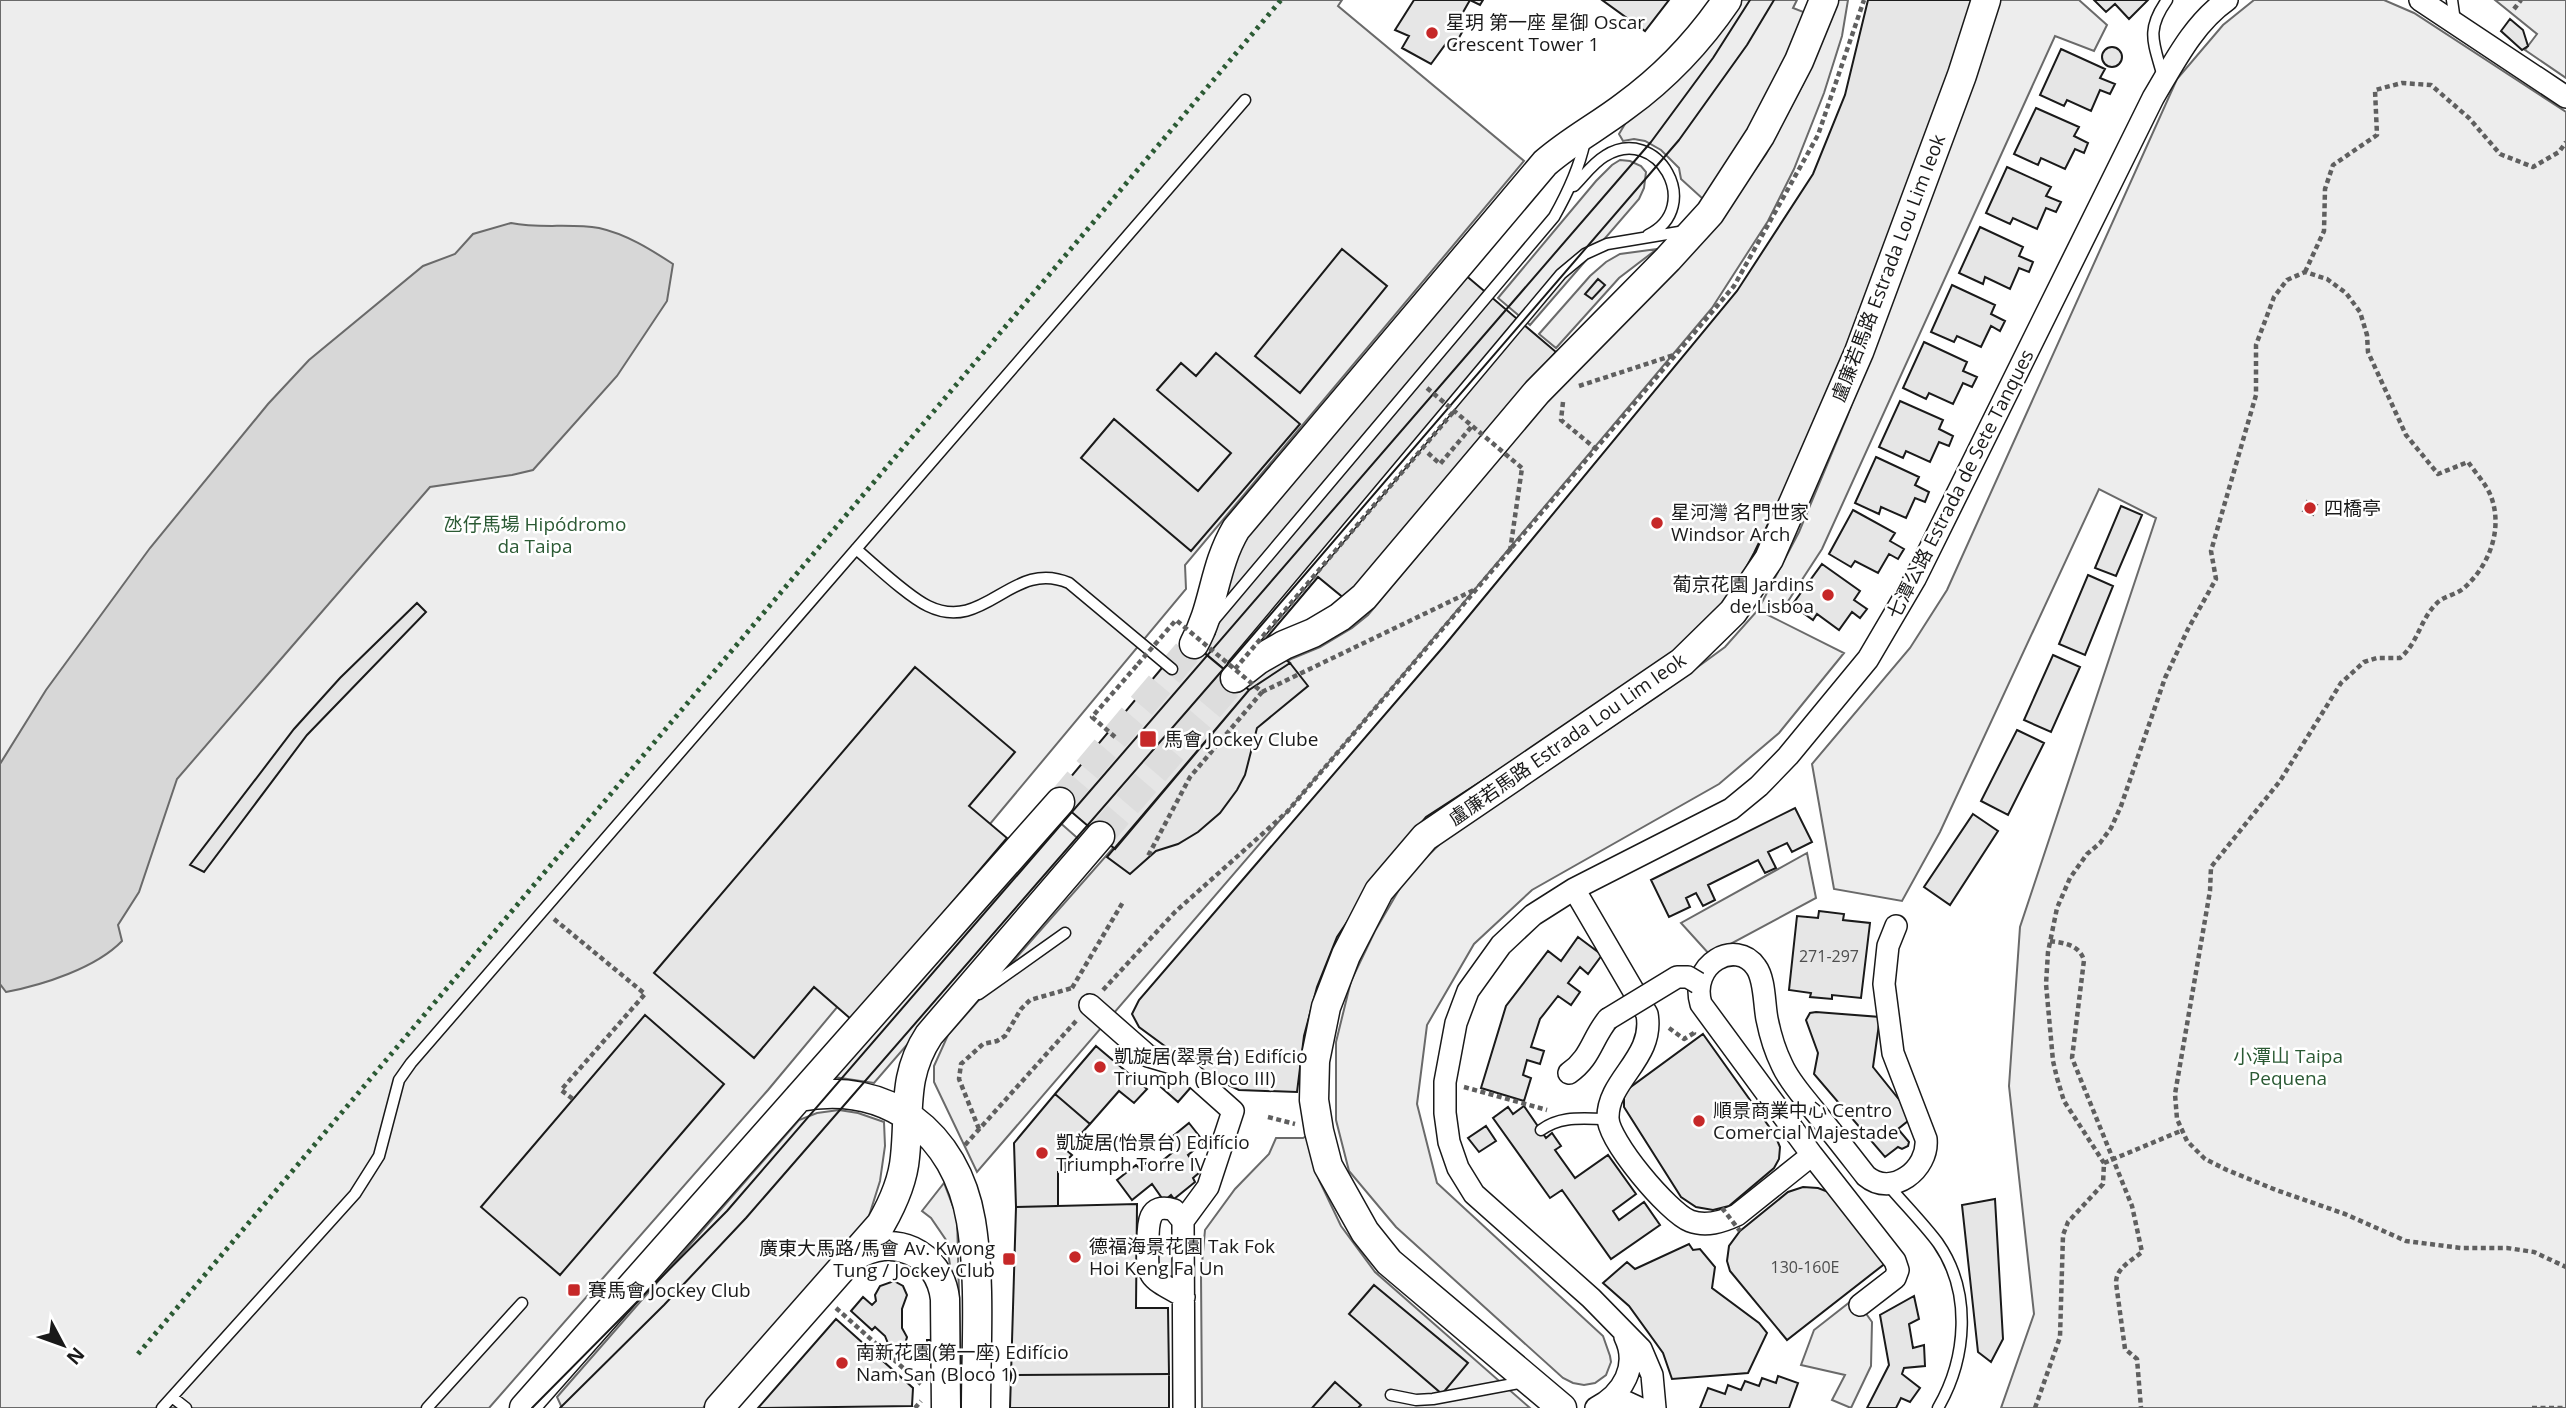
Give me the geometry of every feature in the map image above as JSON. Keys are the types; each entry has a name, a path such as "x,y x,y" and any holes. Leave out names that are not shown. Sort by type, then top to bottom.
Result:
{"main road":[{"path":"1194,644 1209,609 1222,556 1236,529 1545,163 1569,142 1624,108 1684,56 1727,0"},
{"path":"1232,673 1284,645 1313,634 1364,597 1537,392 1668,260 1700,224 1760,136 1799,61 1825,0"},
{"name":"盧廉若馬路 Estrada Lou Lim Ieok","path":"1562,1408 1389,1262 1365,1233 1328,1166 1314,1100 1315,1060 1326,1007 1346,955 1379,891 1425,837 1682,662 1734,612 1769,559 1859,352 1962,75 1986,0"},
{"path":"524,1408 1060,802"},
{"path":"719,1408 881,1223 897,1191 905,1157 909,1080 916,1056 929,1035 1100,836"},
{"path":"799,1097 834,1093 881,1101 907,1114 924,1127 950,1162 965,1196 975,1262 976,1408"},
{"path":"847,1264 866,1250 894,1245 916,1252 934,1268 941,1280 945,1299 938,1400"},
{"path":"544,1408 550,1379"}],"street":[{"name":"七潭公路 Estrada de Sete Tanques","path":"1655,1408 1653,1375 1641,1349 1591,1298 1474,1194 1458,1168 1449,1142 1445,1082 1456,1023 1468,991 1501,945 1533,915 1574,889 1731,809 1759,786 1788,756 1868,659 1915,579 2152,98 2189,38 2214,9 2227,0"},
{"path":"2420,0 2566,97"},
{"path":"1574,889 1647,1014 1647,1040 1614,1095 1607,1119 1610,1132 1617,1143 1658,1194 1677,1214 1691,1222 1714,1223 1737,1215 1812,1155"},
{"path":"1860,1305 1895,1278 1898,1265 1812,1155 1701,1004 1698,983 1708,965 1726,955 1744,957 1752,962 1758,969 1774,1046 1789,1079 1866,1176 1880,1184 1895,1184 1919,1166 1927,1148 1893,1053 1884,984 1888,946 1896,926"},
{"path":"1569,1073 1583,1064 1608,1019 1677,977 1689,978 1698,983"},
{"path":"1090,1005 1148,1056 1185,1065 1233,1111 1208,1187 1183,1222"},
{"path":"1184,1297 1155,1279 1148,1266 1148,1225 1152,1214 1159,1209 1176,1212 1183,1222 1184,1297 1184,1408"},
{"path":"1603,1405 1620,1390 1628,1376 1631,1361 1629,1344 1621,1329"},
{"path":"1603,1405 1626,1402 1639,1408"}],"lane":[{"path":"2164,79 2152,26 2157,13 2167,0"},
{"path":"2452,0 2455,23"},
{"path":"162,1408 355,1194 379,1156 399,1080 411,1063 1245,100"},
{"path":"1194,644 1554,217 1581,161 1587,131"},
{"path":"1569,190 1606,155 1621,149 1636,149 1651,155 1663,164 1671,178 1674,193 1672,209 1665,221 1655,232 1642,238"},
{"path":"1232,673 1561,274 1585,254 1607,244 1688,231 1700,224"},
{"path":"856,548 927,606 955,614 976,608 1021,582 1043,576 1057,578 1069,583 1172,669"},
{"path":"943,1019 1065,933"},
{"path":"1541,1130 1553,1122 1565,1119 1607,1119"},
{"path":"1888,1185 1938,1243 1954,1274 1961,1307 1961,1345 1955,1374 1938,1408"},
{"path":"427,1408 522,1303"},
{"path":"1391,1395 1416,1400 1433,1399 1530,1381"},
{"path":"172,1397 186,1408"}],"path":[{"path":"950,1162 1175,912 1287,812 1734,286 1818,135 1864,0"},
{"path":"2514,9 2521,0"},
{"path":"2035,1408 2060,1337 2063,1235 2068,1222 2103,1184 2104,1163 2064,1101 2053,1061 2046,984 2057,908 2070,878 2087,853 2099,844 2111,828 2165,678 2216,579 2211,551 2256,396 2256,345 2274,297 2287,280 2305,272 2324,231 2325,189 2333,165 2377,135 2375,90 2402,83 2431,85 2469,118 2500,154 2533,167 2559,152 2566,142"},
{"path":"2305,272 2327,279 2346,293 2360,312 2367,335 2368,352 2406,435 2438,474 2468,462 2490,495 2496,520 2493,547 2480,571 2462,590 2437,602 2423,619 2409,651 2400,658 2377,658 2364,662 2341,683 2280,781 2211,867 2210,891 2175,1094 2177,1119 2187,1141 2205,1159 2406,1241 2461,1248 2507,1248 2534,1252 2566,1267"},
{"path":"1577,387 1675,355"},
{"path":"1427,388 1522,468 1510,552"},
{"path":"1565,391 1561,420 1596,449"},
{"path":"1232,673 1454,411"},
{"path":"1440,464 1472,426"},
{"path":"1148,856 1190,777 1262,692 1480,587"},
{"path":"1115,737 1092,717 1176,620 1232,673 1262,692"},
{"path":"979,1129 959,1079 961,1064 983,1044 1005,1037 1021,1009 1030,1000 1072,988 1123,902"},
{"path":"543,910 645,994 561,1090 573,1099"},
{"path":"2050,942 2076,948 2084,960 2072,1058 2115,1158 2132,1206 2142,1252 2119,1270 2116,1276 2125,1349 2137,1359 2141,1408"},
{"path":"1072,988 1090,1005"},
{"path":"1667,1026 1684,1040 1694,1032 1690,1023"},
{"path":"1445,1082 1582,1119"},
{"path":"2104,1163 2183,1130"},
{"path":"1722,1208 1741,1231"},
{"path":"820,1294 938,1400"},
{"path":"2532,1408 2566,1408"}],"shaded area":[{"name":"氹仔馬場 Hipódromo da Taipa","path":"0,0 1342,0 1338,6 1524,161 1185,565 1186,589 768,1090 489,1408 0,1408"},
{"path":"1734,0 1797,0 1793,8 1806,13 1775,92 1703,199 1681,179 1679,168 1661,150 1645,141 1623,141 1619,134 1628,119"},
{"path":"1836,0 1848,0 1842,36 1824,93 1794,169 1768,221 1712,308 1287,812 977,1172 934,1082 934,1066 948,1035 1263,678 1291,659 1320,647 1352,628 1368,615 1570,373 1734,200 1766,154 1803,84"},
{"path":"1999,0 2079,0 2107,25 2094,51 2055,36 1822,549 1781,612 1760,611 1844,653 1779,733 1719,784 1532,890 1474,944 1427,1025 1417,1104 1437,1183 1603,1336 1611,1362 1606,1375 1595,1383 1573,1383 1563,1378 1396,1227 1349,1171 1336,1120 1336,1042 1351,981 1375,931 1407,876 1446,838 1658,696 1725,647 1758,610 1799,532 1847,417 1942,167"},
{"name":"小潭山 Taipa Pequena","path":"2254,0 2384,0 2414,13 2566,112 2566,1408 2001,1408 2034,1314 2009,1086 2020,927 2156,518 2099,489 1940,832 1902,901 1834,889 1812,764 1910,648 1947,590 2177,79 2223,25"},
{"path":"2495,0 2566,0 2566,78 2525,50 2537,34"},
{"path":"1620,160 1641,166 1646,172 1639,199 1530,325 1498,298 1596,181"},
{"path":"511,223 599,228 637,243 673,264 667,301 617,376 533,470 430,487 177,779 139,892 118,925 122,941 84,967 36,985 6,992 0,984 0,764 46,690 150,548 268,404 309,360 423,266 455,254 473,234"},
{"path":"1657,249 1619,278 1556,348 1539,334 1590,276 1606,262 1620,254"},
{"path":"1057,820 1082,842 874,1083 834,1077"},
{"path":"1807,853 1816,898 1710,955 1681,923"},
{"path":"839,1110 884,1122 885,1146 880,1181 869,1216 851,1243 703,1408 562,1408 557,1397 799,1120 817,1113"},
{"path":"1310,1134 1319,1180 1341,1226 1375,1272 1530,1408 1202,1408 1201,1274 1205,1230 1235,1189 1269,1154 1276,1138 1303,1138"},
{"path":"944,1183 957,1217 962,1408 951,1408 950,1265 946,1240 931,1218 922,1211"},
{"path":"1158,1242 1174,1242 1174,1281 1159,1281"},
{"path":"1855,1298 1872,1322 1871,1366 1851,1408 1832,1400 1845,1375 1801,1365 1814,1330"}],"building":[{"name":"星玥 第一座 星御 Oscar Crescent Tower 1","path":"1414,0 1470,0 1458,21 1465,27 1452,50 1445,45 1431,64 1402,48 1409,36 1395,30"},
{"path":"1470,0 1483,0 1480,5"},
{"path":"1602,0 1669,0 1645,31"},
{"name":"星河灣 名門世家 Windsor Arch","path":"1868,0 1977,0 1874,283 1783,493 1729,599 1681,646 1582,716 1426,817 1383,868 1337,937 1317,987 1304,1036 1297,1092 1239,1090 1200,1072 1139,1027 1132,1014 1139,1000 1444,646 1737,291 1813,174 1845,95"},
{"path":"2094,0 2148,0 2129,19 2115,4 2106,12"},
{"path":"2510,19 2523,30 2528,46 2522,50 2501,31"},
{"path":"2108,47 2116,47 2122,57 2116,67 2108,67 2102,61 2102,53"},
{"path":"2061,49 2105,69 2100,78 2115,84 2110,94 2100,90 2091,111 2067,100 2064,106 2040,95"},
{"path":"2036,108 2079,127 2074,136 2088,143 2084,153 2075,149 2065,169 2041,158 2038,165 2014,154"},
{"path":"2007,167 2051,187 2046,196 2061,202 2056,212 2046,208 2037,229 2013,218 2010,224 1986,213"},
{"path":"1980,227 2023,247 2019,256 2033,262 2029,272 2019,268 2010,289 1985,277 1983,284 1959,273"},
{"path":"1342,249 1387,286 1300,393 1255,356"},
{"path":"1463,273 1556,352 1345,599 1318,577 1263,642 1290,663 1249,690 1203,652 1215,634 1218,606 1252,520"},
{"path":"1598,279 1605,285 1592,299 1585,294"},
{"path":"1952,285 1995,305 1991,314 2005,321 2000,331 1991,326 1981,347 1957,336 1954,342 1931,332"},
{"path":"1924,342 1967,362 1963,371 1977,377 1972,387 1963,383 1953,404 1929,393 1926,399 1903,388"},
{"path":"1216,353 1300,424 1191,551 1081,458 1114,419 1198,491 1231,453 1157,390 1181,363 1196,376"},
{"path":"1900,401 1943,420 1939,429 1953,436 1949,446 1939,442 1930,462 1906,451 1903,458 1879,447"},
{"path":"1876,457 1919,477 1915,485 1929,492 1925,502 1915,498 1906,518 1881,507 1879,514 1855,503"},
{"name":"四橋亭","path":"2307,501 2317,505 2313,515 2303,511"},
{"path":"2121,506 2142,515 2116,576 2095,568"},
{"name":"葡京花園 Jardins de Lisboa","path":"1853,510 1895,533 1890,541 1904,549 1898,559 1889,554 1878,573 1855,561 1851,567 1829,554"},
{"name":"葡京花園 Jardins de Lisboa","path":"1822,564 1860,591 1854,600 1867,609 1860,618 1852,612 1839,630 1817,614 1813,620 1792,605"},
{"path":"2088,575 2113,586 2085,655 2059,644"},
{"path":"417,603 426,612 307,735 204,872 190,865 294,729 340,678"},
{"path":"1187,638 1249,690 1115,849 1054,797"},
{"path":"2053,655 2080,667 2051,732 2024,720"},
{"path":"1290,663 1308,686 1257,728 1245,775 1220,813 1198,832 1178,844 1156,851 1130,874 1107,857 1249,690"},
{"path":"915,667 1015,752 969,806 1007,838 852,1020 814,987 754,1058 654,973"},
{"path":"2017,730 2044,743 2008,815 1981,801"},
{"path":"1795,808 1812,842 1792,852 1787,843 1768,852 1776,868 1765,873 1758,860 1708,885 1715,900 1703,906 1696,893 1686,898 1690,907 1669,917 1651,880"},
{"path":"1973,814 1998,831 1950,905 1924,887"},
{"path":"1819,911 1844,914 1843,920 1870,923 1861,998 1832,995 1832,999 1810,997 1811,993 1789,990 1797,916 1818,918"},
{"path":"1578,937 1602,955 1588,974 1580,967 1568,983 1580,992 1571,1005 1558,996 1540,1019 1531,1047 1544,1051 1540,1064 1527,1060 1523,1075 1531,1078 1524,1101 1481,1088 1506,1006 1548,951 1561,961"},
{"path":"1810,1013 1880,1017 1873,1067 1913,1117 1898,1129 1909,1142 1908,1146 1902,1149 1898,1147 1885,1157 1814,1074 1818,1053 1806,1020"},
{"path":"645,1015 724,1084 560,1275 481,1207"},
{"name":"順景商業中心 Centro Comercial Majestade","path":"1703,1034 1775,1135 1780,1147 1779,1159 1774,1168 1729,1206 1713,1210 1696,1207 1681,1197 1624,1107 1624,1097 1628,1089"},
{"name":"凱旋居(翠景台) Edifício Triumph (Bloco III)","path":"1096,1046 1147,1089 1134,1103 1119,1091 1090,1124 1055,1094"},
{"path":"1169,1066 1192,1086 1178,1102 1155,1082"},
{"name":"凱旋居(怡景台) Edifício Triumph Torre IV","path":"1055,1094 1090,1124 1066,1150 1072,1155 1065,1162 1066,1172 1058,1172 1058,1206 1016,1207 1014,1143"},
{"path":"1524,1106 1546,1138 1552,1133 1561,1146 1555,1150 1575,1178 1608,1155 1636,1194 1613,1211 1619,1220 1644,1202 1660,1225 1611,1259 1562,1190 1550,1198 1493,1118 1508,1107 1513,1114"},
{"path":"1189,1123 1204,1142 1188,1155 1200,1172 1193,1178 1195,1182 1174,1199 1171,1195 1164,1201 1152,1184 1132,1200 1117,1180 1136,1165 1139,1168 1146,1163 1151,1170 1173,1152 1168,1145 1175,1139 1173,1136"},
{"path":"1486,1126 1496,1141 1479,1152 1468,1138"},
{"path":"1803,1187 1818,1188 1831,1193 1887,1262 1787,1340 1730,1271 1727,1261 1729,1246 1740,1231 1788,1192"},
{"path":"1995,1199 2003,1339 1991,1362 1978,1352 1962,1205"},
{"name":"德福海景花園 Tak Fok Hoi Keng Fa Un","path":"1137,1204 1136,1308 1168,1308 1169,1374 1011,1375 1016,1207"},
{"path":"1689,1244 1693,1250 1700,1249 1715,1267 1712,1288 1759,1323 1767,1333 1748,1373 1672,1379 1663,1353 1629,1306 1603,1283 1627,1262 1635,1269"},
{"path":"894,1281 903,1286 907,1295 902,1309 902,1328 907,1337 905,1344 899,1348 889,1346 885,1336 875,1327 872,1330 851,1311 863,1297 872,1305 876,1301 875,1295 880,1286"},
{"path":"1374,1285 1468,1363 1442,1394 1349,1314"},
{"path":"1914,1296 1919,1319 1909,1324 1913,1348 1924,1345 1925,1366 1904,1368 1902,1374 1920,1388 1910,1402 1901,1398 1896,1408 1867,1408 1889,1365 1880,1315"},
{"name":"南新花園(第一座) Edifício Nam San (Bloco 1)","path":"836,1319 913,1388 912,1406 758,1408"},
{"path":"927,1340 937,1340 937,1356 927,1356"},
{"path":"1169,1374 1169,1408 1010,1408 1011,1375"},
{"path":"1778,1376 1798,1383 1789,1408 1700,1408 1708,1388 1725,1394 1728,1385 1741,1390 1745,1381 1759,1386 1762,1378 1776,1383"},
{"path":"1335,1382 1361,1405 1358,1408 1312,1408"}],"tunnel":[{"path":"1060,802 1194,644"},
{"path":"1100,836 1235,678"}],"tram line":[{"path":"532,1408 727,1211 1651,142 1713,58 1750,0"},
{"path":"560,1408 664,1305 746,1218 1233,658 1679,140 1747,45 1774,0"}],"hedge":[{"path":"138,1354 1281,0"}],"place":[{"name":"星玥 第一座 星御 Oscar Crescent Tower 1","path":"1432,33"},
{"name":"四橋亭","path":"2310,508"},
{"name":"星河灣 名門世家 Windsor Arch","path":"1657,523"},
{"name":"葡京花園 Jardins de Lisboa","path":"1828,595"},
{"name":"馬會 Jockey Clube","path":"1148,739"},
{"name":"凱旋居(翠景台) Edifício Triumph (Bloco III)","path":"1100,1067"},
{"name":"順景商業中心 Centro Comercial Majestade","path":"1699,1121"},
{"name":"凱旋居(怡景台) Edifício Triumph Torre IV","path":"1042,1153"},
{"name":"德福海景花園 Tak Fok Hoi Keng Fa Un","path":"1075,1257"},
{"name":"廣東大馬路/馬會 Av. Kwong Tung / Jockey Club","path":"1009,1259"},
{"name":"賽馬會 Jockey Club","path":"574,1290"},
{"name":"南新花園(第一座) Edifício Nam San (Bloco 1)","path":"842,1363"}]}
